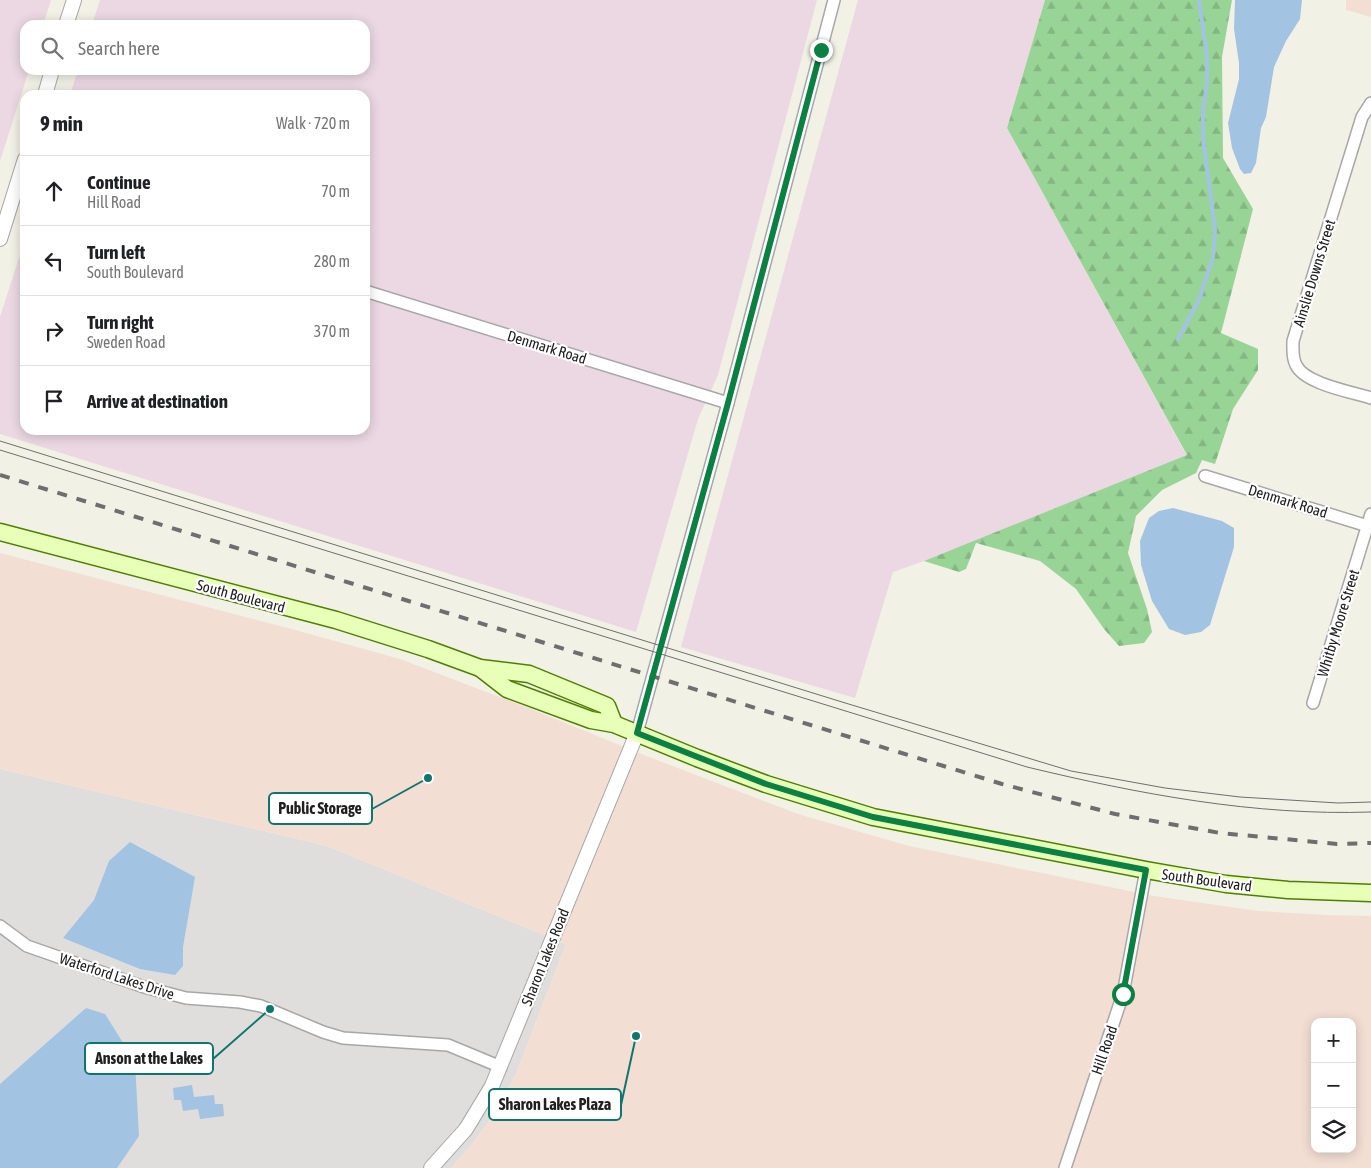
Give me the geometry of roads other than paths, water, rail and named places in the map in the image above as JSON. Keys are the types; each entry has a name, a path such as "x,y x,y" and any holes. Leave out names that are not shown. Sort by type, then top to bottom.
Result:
{"main road":[{"name":"South Boulevard","path":"0,532 344,622 420,646 480,668 507,689 591,720 614,724 766,784 873,817 1226,884 1288,890 1371,893"}],"street":[{"path":"68,20 74,0"},
{"path":"637,733 728,403 834,0"},
{"path":"46,90 51,75"},
{"name":"Ainslie Downs Street","path":"1371,103 1362,117 1296,332 1293,348 1296,366 1305,376 1371,398"},
{"path":"0,239 20,188"},
{"name":"Denmark Road","path":"370,293 728,403"},
{"name":"Denmark Road","path":"1205,476 1369,526"},
{"name":"Whitby Moore Street","path":"1314,703 1369,526 1371,514"},
{"name":"Sharon Lakes Road","path":"431,1168 466,1129 492,1086 501,1067 637,733"},
{"name":"Hill Road","path":"1065,1168 1123,994 1146,870"},
{"name":"Waterford Lakes Drive","path":"0,926 27,946 41,952 161,992 186,998 240,1002 261,1006 323,1032 343,1038 448,1045 501,1067"}],"water":[{"path":"1235,0 1302,0 1300,19 1286,41 1274,67 1266,117 1261,128 1256,163 1251,173 1244,174 1240,169 1232,148 1228,123 1239,79 1239,63 1234,29"},
{"path":"1173,508 1222,521 1234,528 1234,547 1210,625 1201,632 1185,635 1169,629 1152,601 1141,565 1140,541 1149,518 1159,511"},
{"path":"130,842 195,877 183,947 183,966 175,975 140,969 63,938 94,900 109,861"},
{"path":"86,1008 105,1014 135,1062 139,1136 117,1168 0,1168 0,1084"},
{"path":"192,1085 194,1097 214,1095 215,1104 223,1104 224,1116 200,1119 198,1109 183,1111 181,1100 174,1100 173,1088"}],"waterway":[{"path":"1178,339 1199,300 1213,257 1215,229 1203,139 1207,57 1199,0"}],"tram line":[{"path":"0,441 1071,771 1165,788 1240,797 1338,803 1371,802"},
{"path":"0,450 1027,767 1154,794 1241,807 1328,812 1371,812"}],"railway":[{"path":"0,475 1002,784 1115,814 1220,833 1337,844 1371,843"}],"place":[{"name":"Public Storage","path":"428,778"},
{"name":"Anson at the Lakes","path":"270,1009"},
{"name":"Sharon Lakes Plaza","path":"636,1036"}]}
